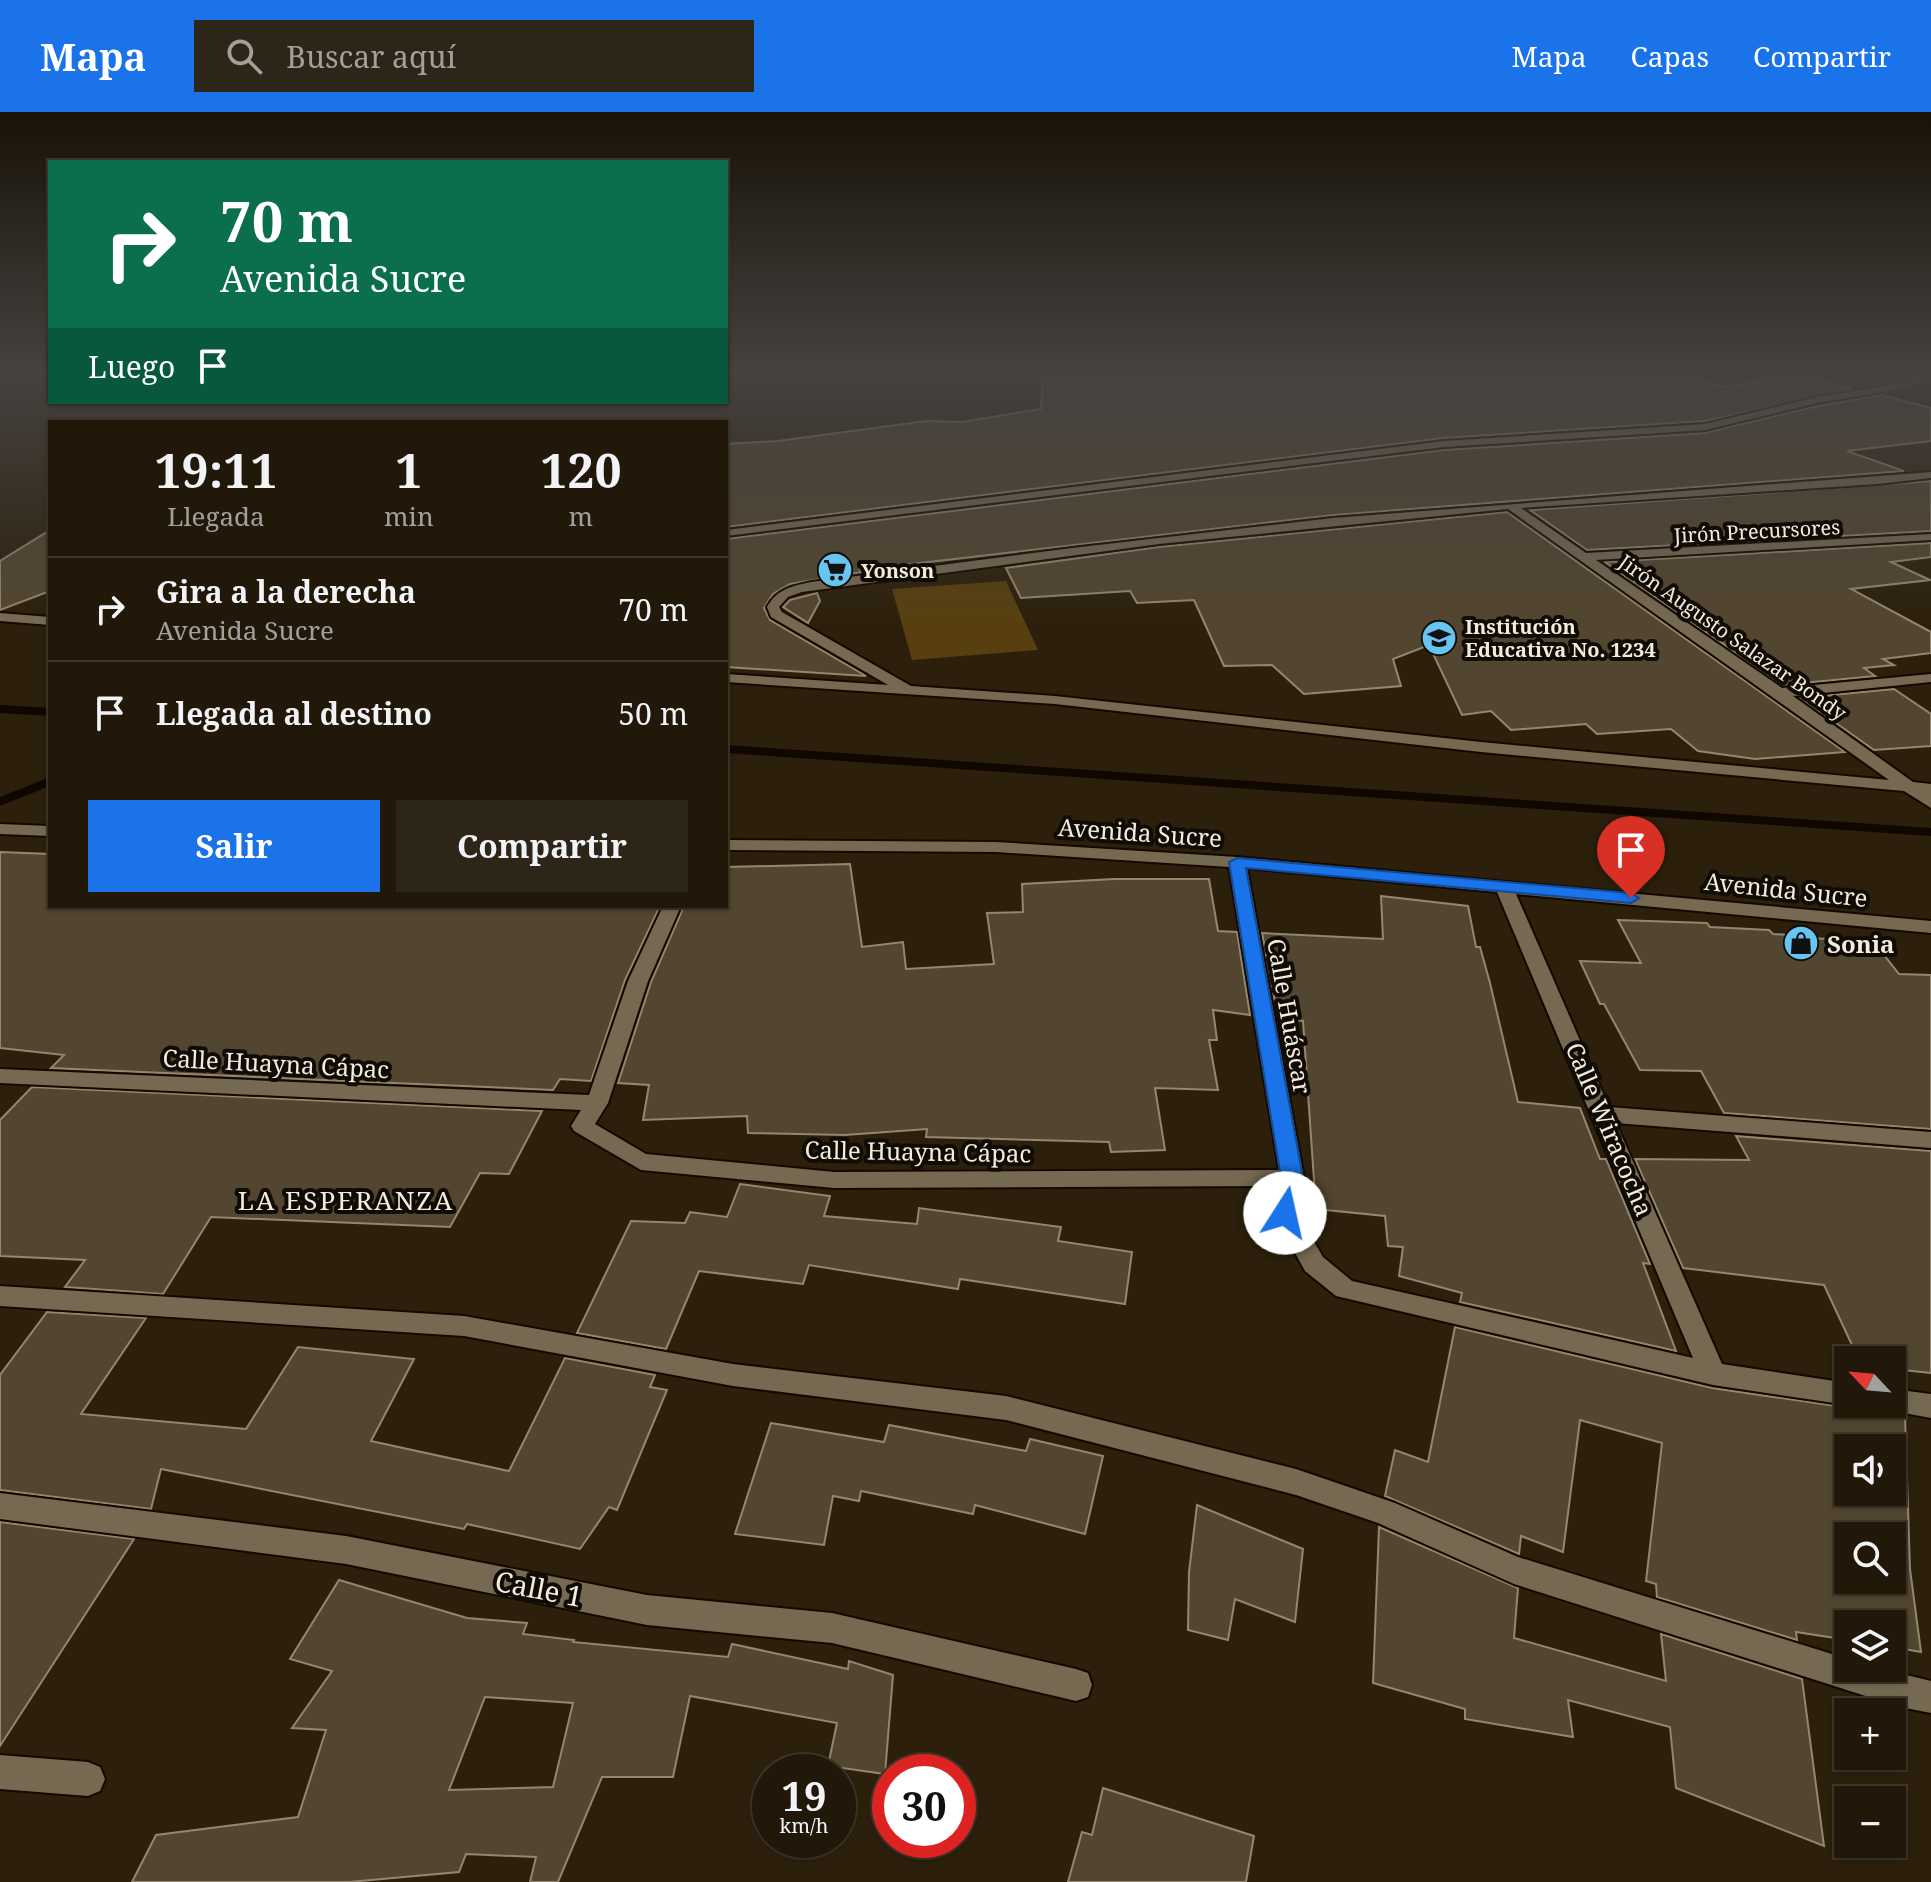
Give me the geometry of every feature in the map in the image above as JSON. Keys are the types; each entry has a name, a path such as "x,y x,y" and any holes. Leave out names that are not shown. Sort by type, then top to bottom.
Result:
{"street":[{"path":"728,533 1342,457"},
{"path":"906,689 776,614 773,607 775,602 790,591 868,578 1200,535 1510,506 1808,487 1931,475"},
{"name":"Jirón Augusto Salazar Bondy","path":"1510,506 1931,803"},
{"name":"Jirón Precursores","path":"1585,557 1931,537"},
{"path":"0,617 48,621"},
{"path":"728,678 1055,700 1481,747 1931,789"},
{"path":"1779,693 1931,678"},
{"path":"0,829 48,831"},
{"name":"Avenida Sucre","path":"728,845 996,847 1237,862 1931,927"},
{"name":"Calle Huáscar","path":"1237,862 1292,1178 1285,1213 1314,1264 1345,1289 1713,1374 1834,1392"},
{"name":"Calle Wiracocha","path":"1503,885 1604,1114 1713,1374"},
{"name":"Calle Huayna Cápac","path":"671,908 638,981 597,1103 582,1126 641,1162 834,1180 1292,1178"},
{"name":"Calle Huayna Cápac","path":"0,1076 597,1103"},
{"path":"1604,1114 1931,1140"},
{"path":"0,1296 464,1326 733,1375 1006,1408 1296,1482 1385,1512 1514,1570 1900,1691 1931,1697"},
{"path":"1906,1403 1931,1406"},
{"name":"Calle 1","path":"0,1506 346,1550 647,1610 832,1628 1076,1685"},
{"path":"0,1772 88,1779"}],"shaded area":[{"path":"1006,581 1038,650 912,660 892,589"}],"building":[{"path":"728,457 1294,457 728,527"},
{"path":"1391,457 1863,457 1904,471 1333,515 860,570 862,572 790,584 773,594 764,608 770,620 866,676 728,667 728,539"},
{"path":"1931,481 1931,531 1587,550 1530,510"},
{"path":"1507,512 1845,752 1755,759 1698,751 1671,729 1597,734 1586,724 1511,730 1491,711 1462,715 1429,645 1393,659 1401,686 1304,694 1272,665 1224,666 1194,600 1137,603 1130,591 1021,598 1006,568 1159,547"},
{"path":"48,531 48,592 0,610 0,561"},
{"path":"1931,543 1931,557 1891,562 1930,580 1851,589 1931,632 1931,653 1883,659 1894,665 1864,668 1875,676 1783,685 1605,562"},
{"path":"817,593 820,601 808,623 783,607 790,600"},
{"path":"1894,689 1931,714 1931,746 1874,750 1801,698"},
{"path":"0,852 48,854 48,908 659,908 625,980 591,1081 560,1079 553,1090 51,1068 64,1055 0,1048"},
{"path":"850,864 862,947 903,942 906,969 994,964 987,913 1023,912 1022,884 1114,879 1209,879 1218,931 1237,932 1250,1015 1213,1010 1217,1040 1209,1040 1218,1090 1155,1088 1165,1150 1111,1152 1109,1142 926,1137 927,1129 845,1135 748,1133 747,1116 643,1120 649,1085 618,1083 651,982 683,908 728,908 728,867"},
{"path":"1381,896 1468,906 1518,1102 1580,1108 1600,1159 1606,1159 1650,1264 1643,1263 1676,1351 1460,1302 1462,1293 1399,1276 1403,1247 1388,1246 1385,1216 1316,1209 1303,1021 1278,1018 1262,933 1383,939"},
{"path":"1618,920 1707,923 1710,927 1769,930 1773,934 1808,938 1873,941 1899,974 1931,975 1931,1129 1724,1113 1701,1071 1640,1070 1604,1004 1600,1004 1580,961 1641,963"},
{"path":"32,1087 542,1111 509,1174 480,1173 450,1227 211,1217 163,1294 65,1287 85,1260 0,1256 0,1120"},
{"path":"1736,1136 1931,1151 1931,1373 1906,1370 1906,1346 1852,1346 1824,1285 1683,1268 1635,1159 1749,1160"},
{"path":"740,1184 830,1196 824,1216 917,1224 919,1208 1061,1227 1058,1241 1132,1252 1125,1304 960,1279 958,1289 809,1265 803,1284 699,1271 666,1349 577,1333 631,1221 685,1223 690,1212 727,1217"},
{"path":"47,1312 146,1318 81,1414 246,1429 298,1347 414,1359 371,1441 509,1471 565,1358 655,1375 650,1387 667,1390 617,1510 609,1507 580,1549 467,1524 464,1529 161,1469 151,1509 0,1490 0,1375"},
{"path":"1455,1327 1712,1388 1834,1406 1834,1418 1905,1418 1906,1434 1834,1434 1834,1506 1906,1506 1906,1447 1910,1569 1921,1652 1906,1649 1906,1610 1834,1610 1834,1638 1796,1632 1797,1640 1657,1597 1656,1584 1646,1581 1662,1443 1580,1420 1563,1552 1521,1536 1519,1554 1385,1496 1395,1450 1428,1462"},
{"path":"771,1423 884,1442 889,1425 1026,1451 1030,1439 1103,1456 1085,1534 975,1505 973,1514 861,1491 859,1501 833,1496 824,1545 735,1534"},
{"path":"1197,1505 1303,1549 1295,1622 1235,1599 1228,1640 1188,1630 1189,1572"},
{"path":"0,1522 134,1539 0,1746"},
{"path":"1379,1527 1518,1588 1514,1638 1666,1681 1661,1634 1802,1679 1824,1846 1676,1788 1670,1727 1568,1700 1573,1737 1465,1719 1465,1709 1373,1683"},
{"path":"339,1580 467,1618 527,1623 523,1634 728,1657 732,1644 848,1669 849,1661 893,1675 887,1754 872,1754 872,1772 856,1770 856,1754 831,1754 837,1723 690,1696 673,1777 602,1777 558,1882 530,1882 536,1857 466,1854 459,1872 349,1882 132,1882 156,1835 298,1817 326,1730 292,1728 332,1671 290,1659","holes":["485,1697 573,1703 553,1787 449,1790"]},
{"path":"1103,1788 1254,1836 1246,1882 1068,1882 1082,1832 1092,1835"}],"waterway":[{"path":"0,709 48,712"},
{"path":"728,749 1931,832"},
{"path":"0,802 48,782"}],"place":[{"name":"Yonson","path":"835,570"},
{"name":"Institución Educativa No. 1234","path":"1439,638"},
{"name":"Sonia","path":"1801,943"}],"district":[{"name":"LA ESPERANZA","path":"346,1200"}],"route":[{"path":"1285,1213 1292,1178 1237,862 1631,898"}]}
